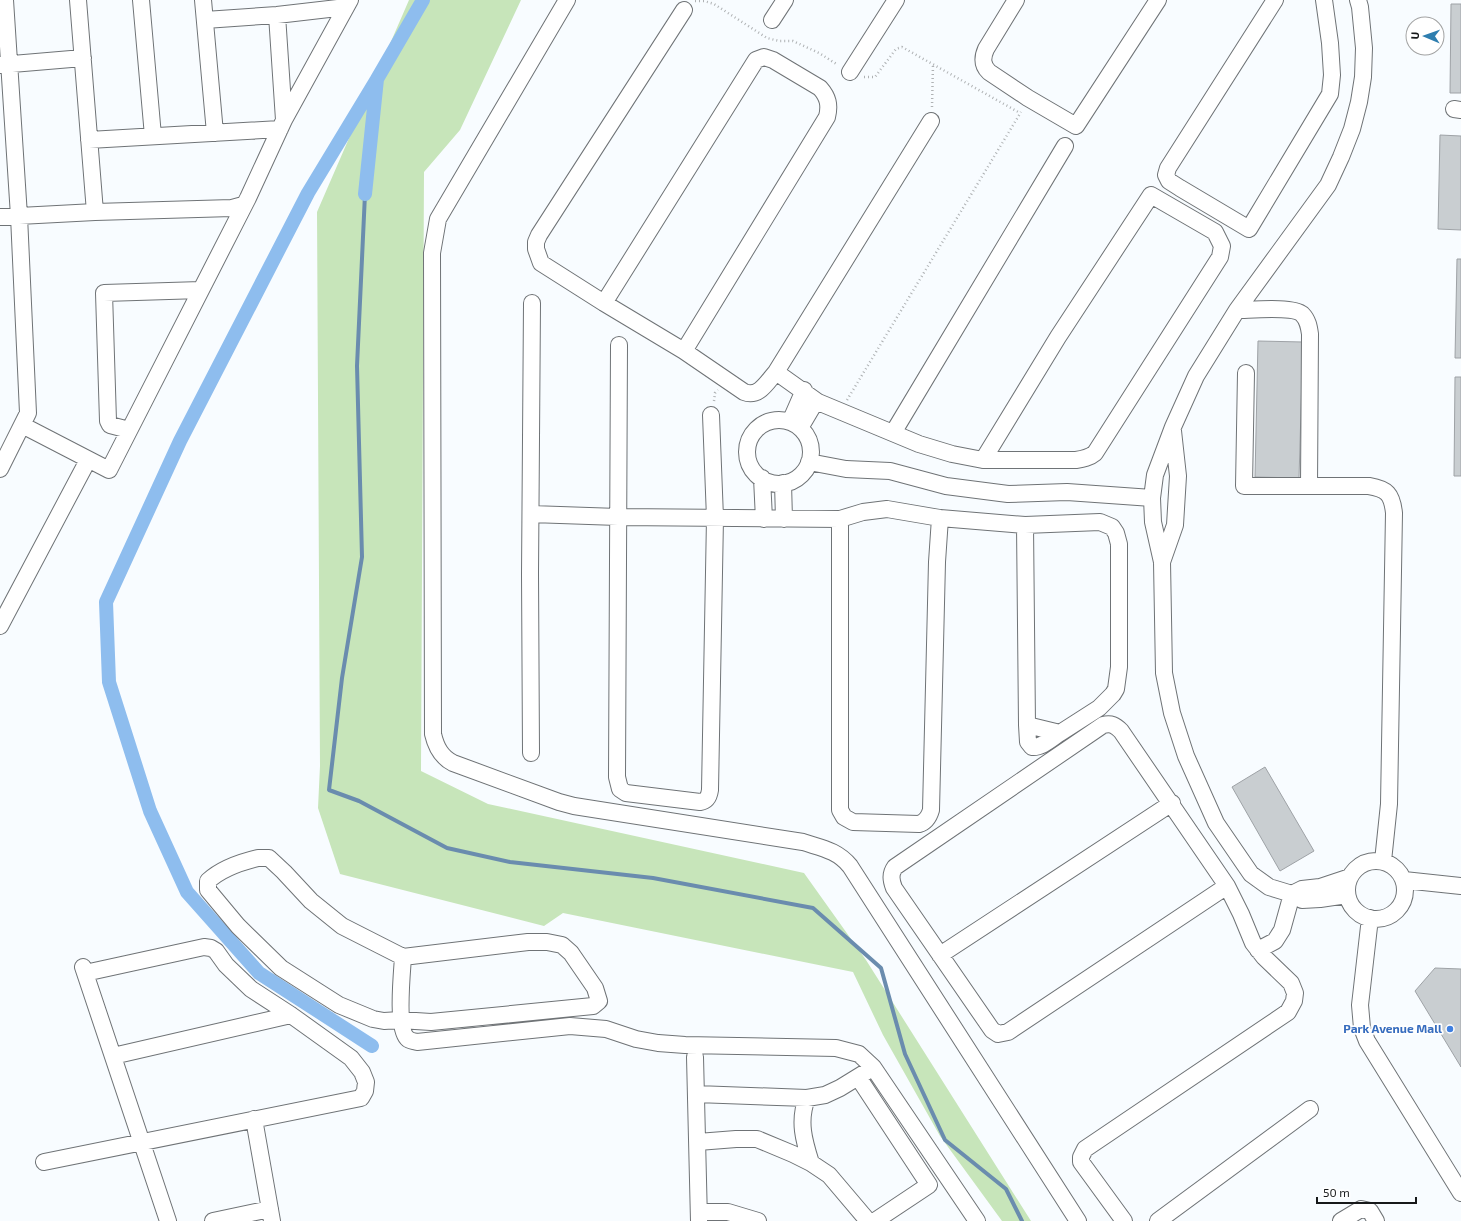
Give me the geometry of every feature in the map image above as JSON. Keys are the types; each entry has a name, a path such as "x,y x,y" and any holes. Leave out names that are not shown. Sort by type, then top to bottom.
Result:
{"street":[{"path":"0,469 28,413 19,216 4,65 5,0"},
{"path":"78,0 95,212"},
{"path":"141,0 153,136"},
{"path":"202,0 215,132"},
{"path":"567,0 438,219 432,253 433,734 435,742 446,760 559,802 574,806 803,842 829,850 843,857 1078,1221"},
{"path":"772,20 785,0"},
{"path":"850,72 896,0"},
{"path":"1016,0 986,49 983,56 985,68 1028,98 1076,126 1158,0"},
{"path":"1275,0 1168,168 1166,175 1168,179 1180,188 1249,229 1330,94 1332,75 1330,43 1324,0"},
{"path":"1347,895 1302,900 1292,894 1269,887 1251,874 1216,823 1186,756 1172,714 1164,673 1162,562 1153,522 1152,498 1155,475 1173,427 1196,376 1237,310 1328,185 1352,129 1363,77 1364,48 1358,0"},
{"path":"204,20 277,15 348,3"},
{"path":"22,425 109,470 201,290 282,124 348,3"},
{"path":"684,10 543,229 536,242 537,255 541,262 604,303 684,351 748,394 755,394 759,391 776,372 931,121"},
{"path":"277,15 282,124"},
{"path":"604,303 756,60 764,57 773,60 820,88 826,94 828,101 829,110 827,117 684,351"},
{"path":"4,65 83,58"},
{"path":"89,140 215,132 282,124"},
{"path":"893,432 1065,146"},
{"path":"1168,204 1180,188"},
{"path":"776,372 804,390 818,402 919,444 952,454 983,460 1076,460 1090,457 1220,257 1222,246 1215,232 1150,195 1058,337 983,460"},
{"path":"0,217 95,212 238,208 243,205"},
{"path":"1215,232 1228,216"},
{"path":"129,430 110,425 108,421 104,293 201,290"},
{"path":"531,753 530,574 532,514 532,303"},
{"path":"1237,310 1292,310 1301,313 1309,324 1309,486"},
{"path":"619,345 617,777 618,786 626,793 700,802 708,798 710,790 715,518 711,415"},
{"path":"1246,372 1244,486 1378,487 1390,496 1393,503 1389,804 1383,861"},
{"path":"795,425 804,390"},
{"path":"795,425 818,402"},
{"path":"780,420 795,425 806,435 810,443 809,462 805,470 791,481 783,483 772,483 762,478 754,471 749,462 747,452 753,433 770,421 780,420"},
{"path":"1162,562 1175,525 1178,476 1173,427"},
{"path":"0,626 88,460"},
{"path":"809,462 846,469 890,471 946,486 1008,494 1066,492 1152,498"},
{"path":"762,478 764,519"},
{"path":"783,483 784,519"},
{"path":"532,514 618,517 840,519 863,512 887,509 940,518 1025,524 1100,522 1112,527 1118,539 1119,667 1116,689 1099,708 1060,734 1027,725 1025,524"},
{"path":"840,519 840,810 844,817 853,822 919,824 923,823 927,819 931,810 937,562 940,518"},
{"path":"1124,1221 1081,1162 1082,1153 1085,1149 1288,1012 1294,1001 1295,993 1291,983 1253,943 1227,886 1172,803 1121,731 1114,724 1103,725 895,867 892,871 894,888 992,1030 998,1034 1008,1032 1227,886"},
{"path":"940,955 1172,803"},
{"path":"269,858 311,901 342,926 403,957 528,942 548,942 562,945 571,953 595,988 599,1001 593,1006 439,1021 384,1021 372,1019 339,1005 281,968 238,926 215,899 208,890 208,881 219,872 247,860 269,858"},
{"path":"1373,860 1383,861 1392,865 1404,880 1406,890 1404,900 1398,909 1390,916 1380,919 1362,916 1350,904 1347,895 1347,886 1350,877 1356,869 1364,863 1373,860"},
{"path":"1292,894 1350,877"},
{"path":"1404,880 1461,886"},
{"path":"1258,950 1275,941 1282,930 1292,894"},
{"path":"1370,918 1360,1005 1362,1028 1367,1041 1461,1193"},
{"path":"44,1162 141,1142 254,1120 360,1098 365,1092 366,1082 364,1077 351,1058 291,1015 251,989 226,965 212,948 204,947 84,970 141,1142 168,1221"},
{"path":"403,957 400,1020 403,1034 408,1040 417,1042 570,1026 606,1029 636,1039 665,1044 836,1048 859,1054 874,1067 977,1221"},
{"path":"113,1056 291,1015"},
{"path":"695,1057 699,1217 728,1212 758,1221"},
{"path":"696,1094 807,1098 826,1094 874,1067"},
{"path":"858,1077 929,1185 875,1221"},
{"path":"807,1098 803,1113 802,1126 811,1163"},
{"path":"1158,1221 1310,1109"},
{"path":"213,1221 271,1215 254,1120"},
{"path":"698,1142 757,1139 788,1151 811,1163 829,1175 868,1221"},
{"path":"1341,1221 1361,1209 1370,1211 1376,1221"}],"path":[{"path":"931,121 933,64"},
{"path":"841,411 1028,98"},
{"path":"711,415 715,393 726,380"}],"green space":[{"path":"409,0 521,0 460,130 424,172 421,771 488,804 804,873 866,960 1031,1221 1002,1221 940,1136 883,1035 853,972 563,913 544,926 340,874 318,808 320,766 317,212"}],"building":[{"path":"1451,4 1461,4 1461,93 1450,93"},
{"path":"1440,135 1461,136 1461,230 1438,229"},
{"path":"1457,259 1461,259 1461,358 1455,358"},
{"path":"1258,341 1303,342 1299,478 1255,477"},
{"path":"1455,377 1461,377 1461,476 1454,476"},
{"path":"1265,767 1314,851 1280,871 1232,787"},
{"name":"Park Avenue Mall","path":"1435,968 1461,969 1461,1067 1415,991"}],"waterway":[{"path":"365,194 377,79 423,0"},
{"path":"372,1046 259,973 187,892 150,811 109,682 106,602 180,441 308,193 377,79"},
{"path":"365,194 357,366 362,557 342,678 329,790 359,801 447,848 510,862 653,878 813,908 881,968 905,1054 945,1140 1006,1189 1022,1221"}],"place":[{"name":"Park Avenue Mall","path":"1450,1029"}]}
